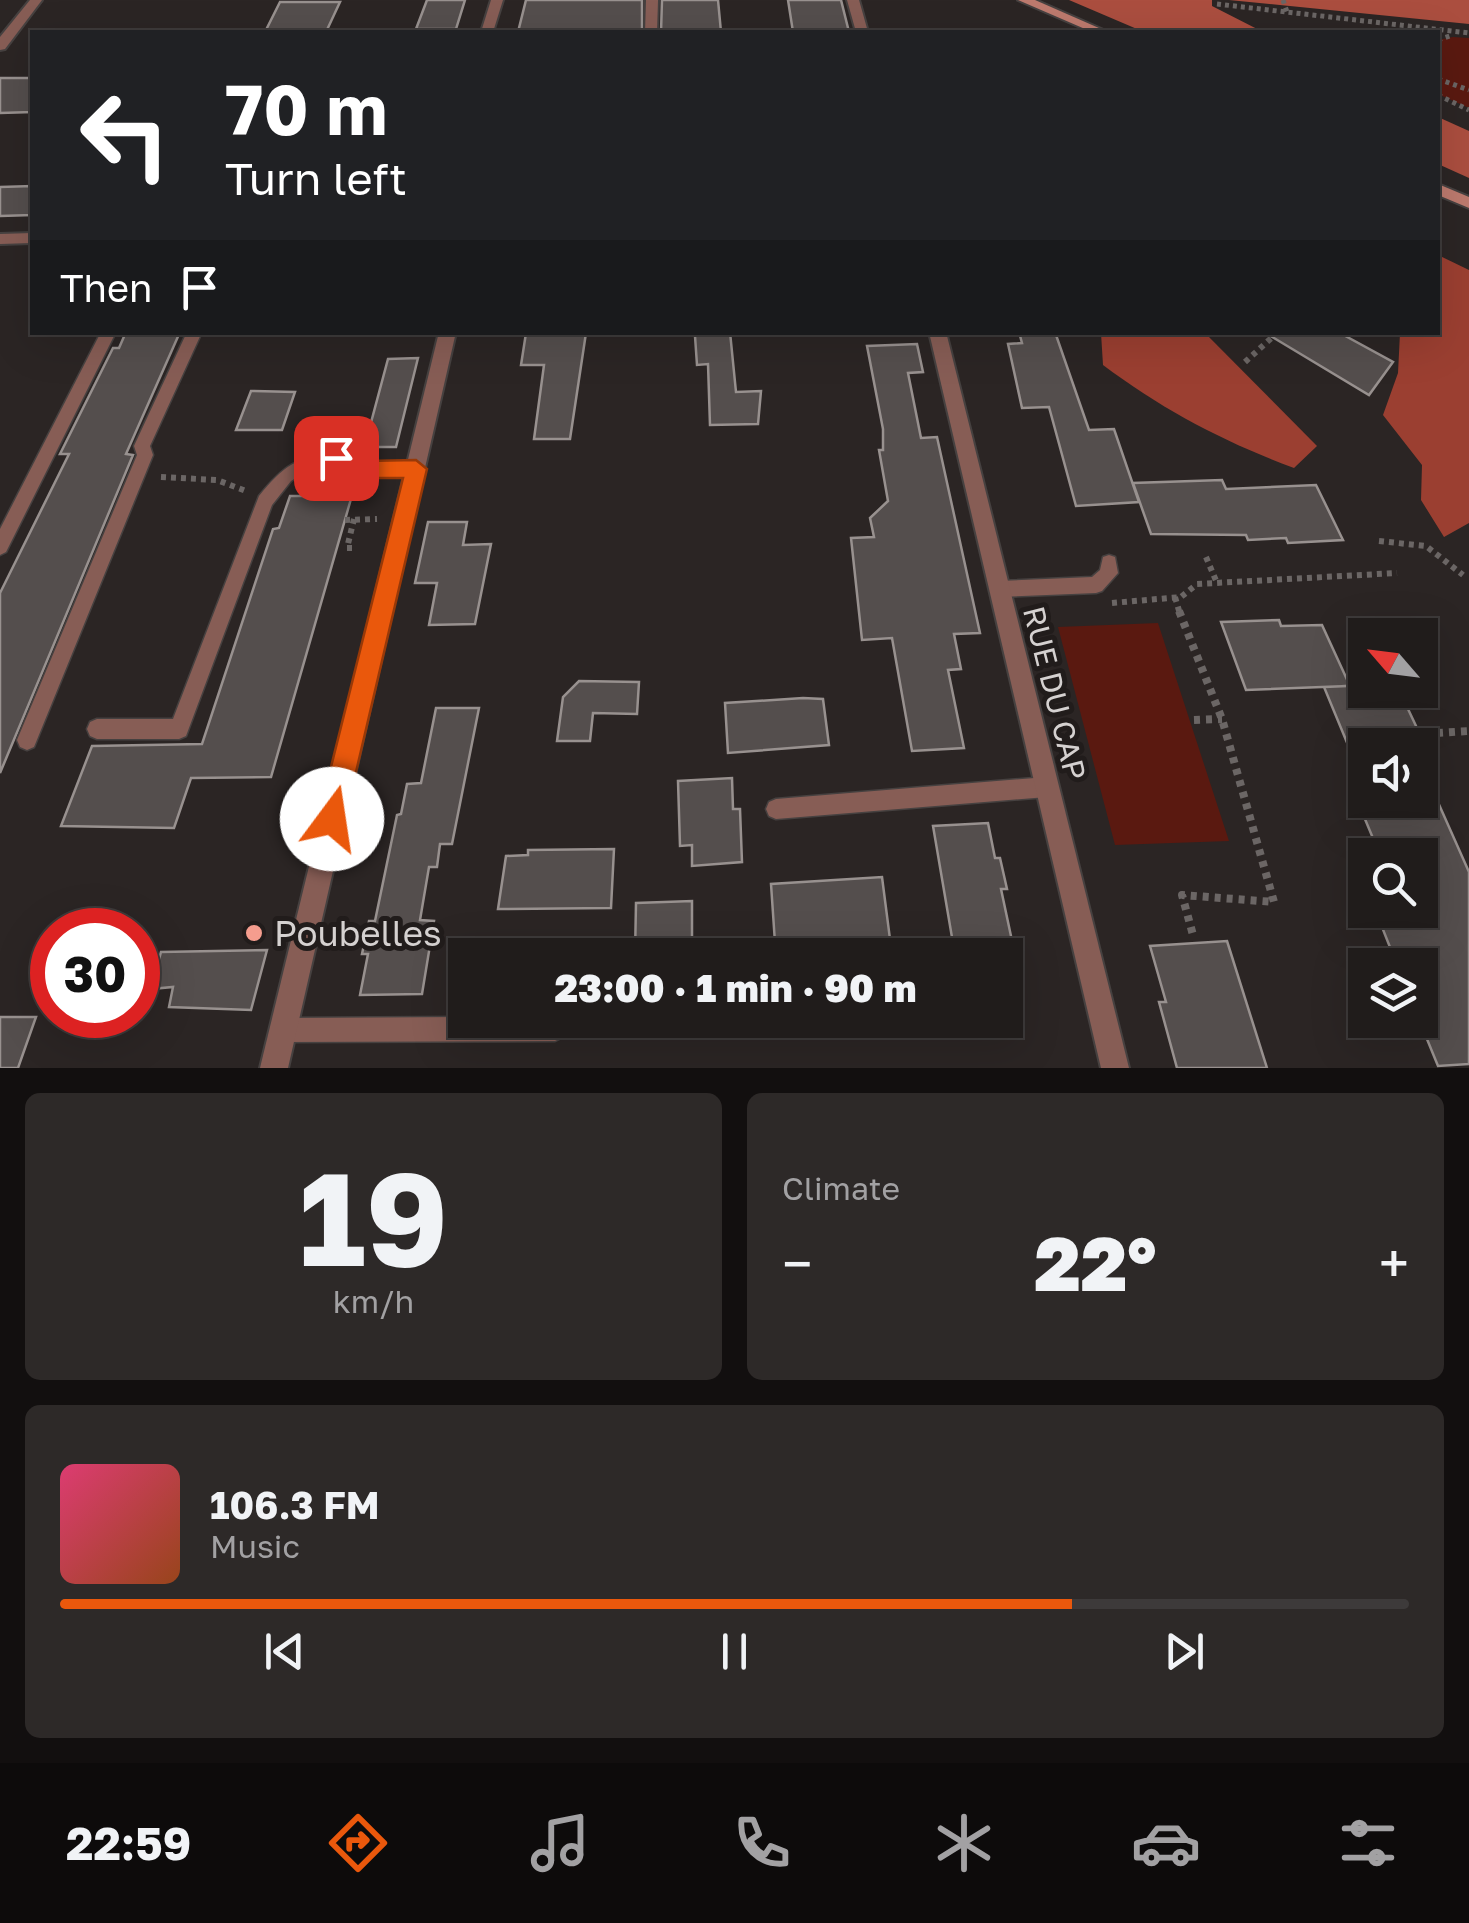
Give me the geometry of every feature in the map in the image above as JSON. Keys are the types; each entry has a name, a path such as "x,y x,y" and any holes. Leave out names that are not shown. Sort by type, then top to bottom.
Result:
{"street":[{"path":"0,46 36,0"},
{"path":"488,30 496,0"},
{"path":"652,0 652,30"},
{"path":"853,0 861,30"},
{"path":"1024,0 1097,30"},
{"path":"1440,190 1469,204"},
{"path":"0,239 30,238"},
{"path":"274,1068 447,335"},
{"name":"RUE DU CAP","path":"938,335 1116,1068"}],"lane":[{"path":"0,548 107,335"},
{"path":"27,740 145,454 142,446 193,335"},
{"path":"97,729 180,730 265,501 285,476 306,463 336,458 364,470 416,469"},
{"path":"998,589 1096,586 1109,573 1109,564"},
{"path":"776,809 1047,787"},
{"path":"282,1030 448,1029"}],"path":[{"path":"1283,0 1288,16"},
{"path":"1217,4 1421,30"},
{"path":"1440,32 1469,35"},
{"path":"1440,39 1469,35"},
{"path":"1440,79 1469,90"},
{"path":"1440,96 1469,110"},
{"path":"1245,362 1275,335"},
{"path":"136,476 217,480 265,501"},
{"path":"352,548 347,548 350,520 368,519"},
{"path":"1380,541 1414,540 1440,551 1462,575"},
{"path":"1206,557 1216,583"},
{"path":"1104,604 1182,597 1190,586 1216,583 1397,573"},
{"path":"1175,597 1188,641 1222,719 1274,902 1182,895 1193,935"},
{"path":"1194,720 1222,719"},
{"path":"1438,733 1469,731"}],"shaded area":[{"path":"1069,0 1212,0 1212,6 1259,30 1139,30"},
{"path":"1229,0 1469,0 1469,24"},
{"path":"1469,38 1469,108 1440,95 1440,40"},
{"path":"1440,118 1469,131 1469,178 1440,165"},
{"path":"1440,256 1469,270 1469,523 1444,537 1421,500 1422,465 1383,415 1398,373 1400,335 1440,335"},
{"path":"1101,335 1207,335 1317,446 1294,468 1195,424 1103,365"},
{"path":"1158,623 1229,841 1115,845 1058,627"}],"building":[{"path":"427,0 465,0 456,29 416,29"},
{"path":"526,0 642,0 642,30 518,30"},
{"path":"662,0 718,0 721,30 661,30"},
{"path":"788,0 841,0 848,30 793,30"},
{"path":"280,2 340,2 327,30 266,30"},
{"path":"0,78 30,78 30,112 0,113"},
{"path":"30,186 30,215 0,216 0,187"},
{"path":"125,335 179,335 126,454 133,455 0,773 0,593 69,454 60,454 113,348 119,348"},
{"path":"526,335 586,335 570,439 534,439 544,365 521,365"},
{"path":"730,335 736,392 761,391 758,424 710,425 708,364 697,365 695,336"},
{"path":"1020,335 1056,335 1089,430 1114,429 1139,502 1076,506 1049,407 1022,408 1008,344 1022,343"},
{"path":"1269,335 1344,335 1393,362 1369,395"},
{"path":"917,344 923,372 908,373 921,438 937,437 980,633 954,634 961,669 948,670 964,748 912,751 892,638 862,640 851,538 874,537 870,518 888,501 879,450 883,450 883,429 867,346"},
{"path":"418,358 396,447 365,447 362,457 337,448 324,450 330,430 369,430 388,359"},
{"path":"251,391 295,392 282,430 236,430"},
{"path":"335,469 357,478 271,777 191,778 174,828 61,826 92,746 202,744 273,529 279,528 290,496 308,496 316,472"},
{"path":"1222,480 1226,489 1316,485 1343,540 1288,543 1286,538 1248,540 1246,535 1151,534 1133,483"},
{"path":"428,522 467,522 463,545 491,544 475,624 429,625 437,583 415,583"},
{"path":"1279,620 1281,626 1322,625 1348,686 1246,690 1221,622"},
{"path":"579,681 639,682 637,714 593,713 590,741 557,741 563,697"},
{"path":"1348,686 1348,708 1408,708 1417,728 1348,728 1348,745 1324,687"},
{"path":"823,699 829,745 728,753 725,703"},
{"path":"436,708 479,708 452,844 440,844 437,867 429,867 420,920 434,921 422,994 360,995 368,954 362,954 369,921 375,921 397,815 401,814 407,784 421,783"},
{"path":"732,778 733,809 740,809 742,862 692,866 692,845 680,846 678,781"},
{"path":"1438,802 1469,872 1469,1064 1438,1066 1427,1038 1438,1038 1438,948 1390,948 1382,928 1438,928 1438,838 1373,838 1365,818 1438,818"},
{"path":"988,823 1007,889 1001,889 1011,938 952,938 933,826"},
{"path":"614,849 611,908 498,909 506,856 528,855 528,850"},
{"path":"882,877 890,938 775,938 771,884"},
{"path":"692,901 692,938 635,938 636,903"},
{"path":"1227,941 1267,1068 1177,1068 1159,1002 1166,1002 1150,946"},
{"path":"267,950 251,1010 169,1007 173,987 160,988 161,952"},
{"path":"0,1017 30,1017 30,1034 18,1068 0,1068"}],"place":[{"name":"Poubelles","path":"254,933"}],"route":[{"path":"332,819 416,469 364,470 336,458"}]}
